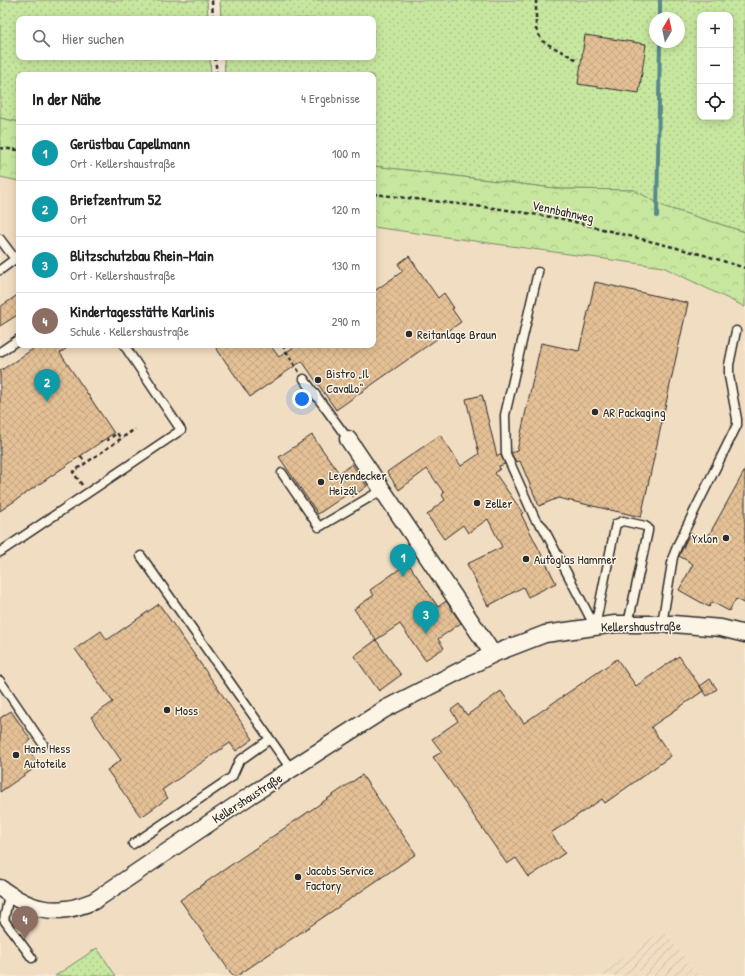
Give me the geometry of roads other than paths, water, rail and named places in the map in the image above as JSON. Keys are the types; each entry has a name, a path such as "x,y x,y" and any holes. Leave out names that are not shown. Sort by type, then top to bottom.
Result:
{"street":[{"path":"348,439 493,654"},
{"name":"Kellershaustraße","path":"5,892 19,901 43,909 68,909 94,901 251,795 385,710 493,654 545,634 615,624 662,624 721,628 745,634"}],"lane":[{"path":"0,239 15,259 0,270"},
{"path":"538,272 505,415 506,454 535,519 544,527 595,627"},
{"path":"662,624 673,557 678,544 737,426 729,376 729,365 736,331"},
{"path":"0,352 16,341"},
{"path":"0,552 181,430 126,348"},
{"path":"304,379 348,439"},
{"path":"282,473 319,527 382,490"},
{"path":"595,627 616,524 623,521 648,528 628,624"},
{"path":"141,556 291,770"},
{"path":"0,681 43,744"},
{"path":"133,844 232,777 239,761 270,739"},
{"path":"5,892 4,920 32,958"}],"waterway":[{"path":"660,0 660,12"},
{"path":"657,216 660,48"}],"place":[{"name":"Reitanlage Braun","path":"409,334"},
{"name":"Bistro „Il Cavallo“","path":"318,380"},
{"name":"Briefzentrum 52","path":"47,402"},
{"name":"AR Packaging","path":"595,412"},
{"name":"Leyendecker Heizöl","path":"321,482"},
{"name":"Zeller","path":"477,503"},
{"name":"Yxlon","path":"726,538"},
{"name":"Autoglas Hammer","path":"526,559"},
{"name":"Gerüstbau Capellmann","path":"403,577"},
{"name":"Blitzschutzbau Rhein-Main","path":"426,634"},
{"name":"Moss","path":"167,710"},
{"name":"Hans Hess Autoteile","path":"16,755"},
{"name":"Jacobs Service Factory","path":"298,877"},
{"name":"Kindertagesstätte Karlinis","path":"25,939"}]}
